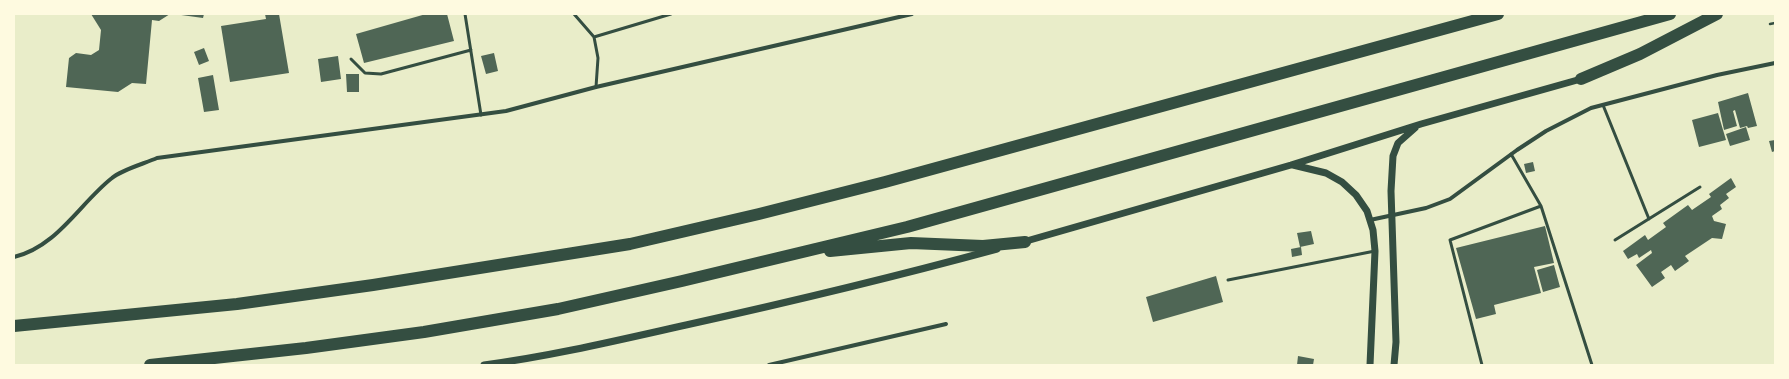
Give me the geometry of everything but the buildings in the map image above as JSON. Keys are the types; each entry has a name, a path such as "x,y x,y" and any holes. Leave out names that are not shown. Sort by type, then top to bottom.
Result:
{"highway":[{"path":"14,326 237,304 373,286 630,244 759,214 885,182 1498,14"},
{"path":"150,365 299,349 424,332 558,309 906,227 1670,14"},
{"path":"1582,79 1640,54 1717,14"},
{"path":"795,254 911,243 983,246 1025,242"}],"street":[{"path":"14,257 34,249 51,238 113,177 157,158 506,111 596,87 912,14"},
{"path":"1370,220 1426,208 1450,199 1511,154 1546,131 1591,108 1716,75 1775,63"},
{"path":"484,365 612,342 816,296 1025,242 1291,165 1421,124 1582,79"},
{"path":"1394,365 1396,342 1392,216 1393,156 1398,143 1408,133 1421,124"},
{"path":"1291,165 1326,173 1342,182 1356,195 1367,211 1373,230 1375,251 1370,365"},
{"path":"769,365 946,324"}],"lane":[{"path":"465,14 481,115"},
{"path":"574,14 594,37 598,58 596,87"},
{"path":"594,37 671,14"},
{"path":"351,59 365,73 381,74 471,50"},
{"path":"1603,104 1649,219"},
{"path":"1511,154 1541,206 1592,365"},
{"path":"1615,240 1700,187"},
{"path":"1482,365 1450,240 1541,206"},
{"path":"1228,280 1375,251"}],"path":[{"path":"1770,24 1775,23"}]}
